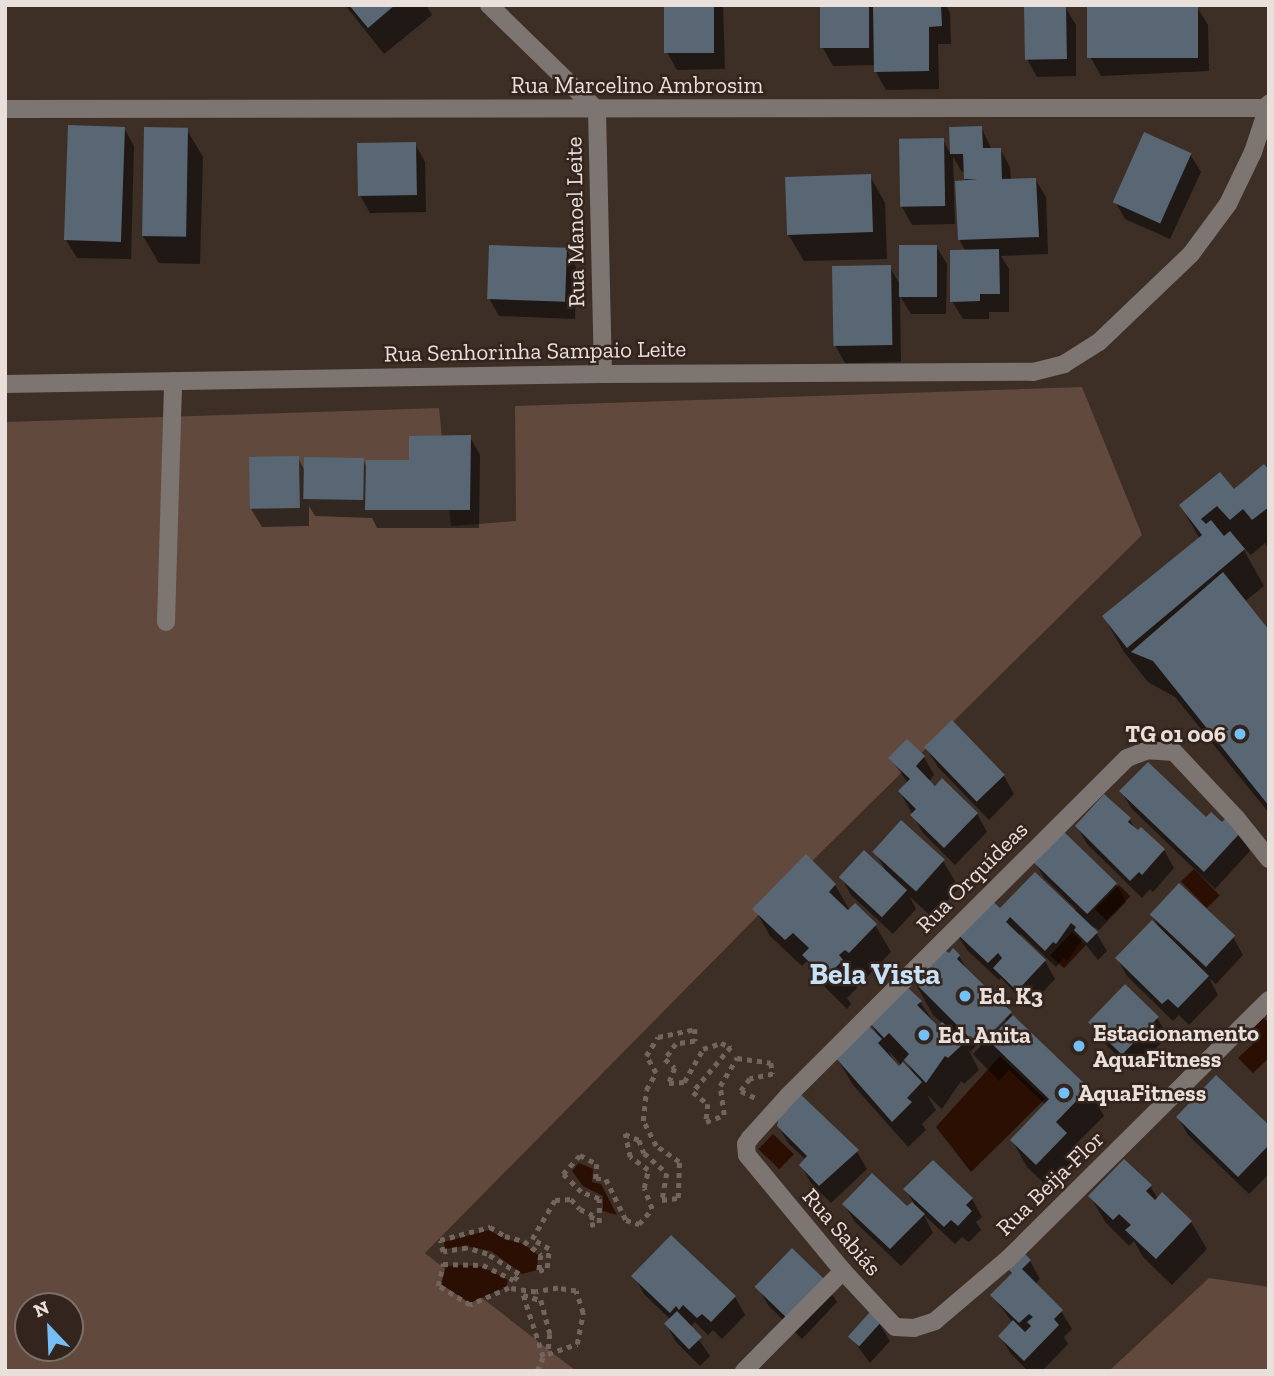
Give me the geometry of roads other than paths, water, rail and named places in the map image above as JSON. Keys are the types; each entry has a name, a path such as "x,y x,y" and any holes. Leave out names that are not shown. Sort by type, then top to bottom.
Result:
{"street":[{"path":"489,5 597,110"},
{"name":"Rua Marcelino Ambrosim","path":"5,108 597,110 1268,106"},
{"name":"Rua Senhorinha Sampaio Leite","path":"5,384 603,374 1033,372 1064,364 1099,342 1191,254 1228,204 1252,152 1268,106"},
{"name":"Rua Manoel Leite","path":"597,110 603,374"},
{"path":"166,622 173,381"},
{"name":"Rua Orquídeas","path":"746,1150 750,1138 788,1096 1127,758 1148,750 1174,752 1237,819 1269,859"},
{"name":"Rua Beija-Flor","path":"914,1328 934,1321 1009,1258 1269,1000"},
{"name":"Rua Sabiás","path":"746,1150 750,1161 843,1271 895,1327 914,1328"},
{"path":"744,1371 843,1271"}],"place":[{"name":"TG 01 006","path":"1240,734"},
{"name":"Ed. K3","path":"965,996"},
{"name":"Ed. Anita","path":"924,1035"},
{"name":"Estacionamento AquaFitness","path":"1079,1046"},
{"name":"AquaFitness","path":"1064,1093"}],"district":[{"name":"Bela Vista","path":"875,974"}]}
